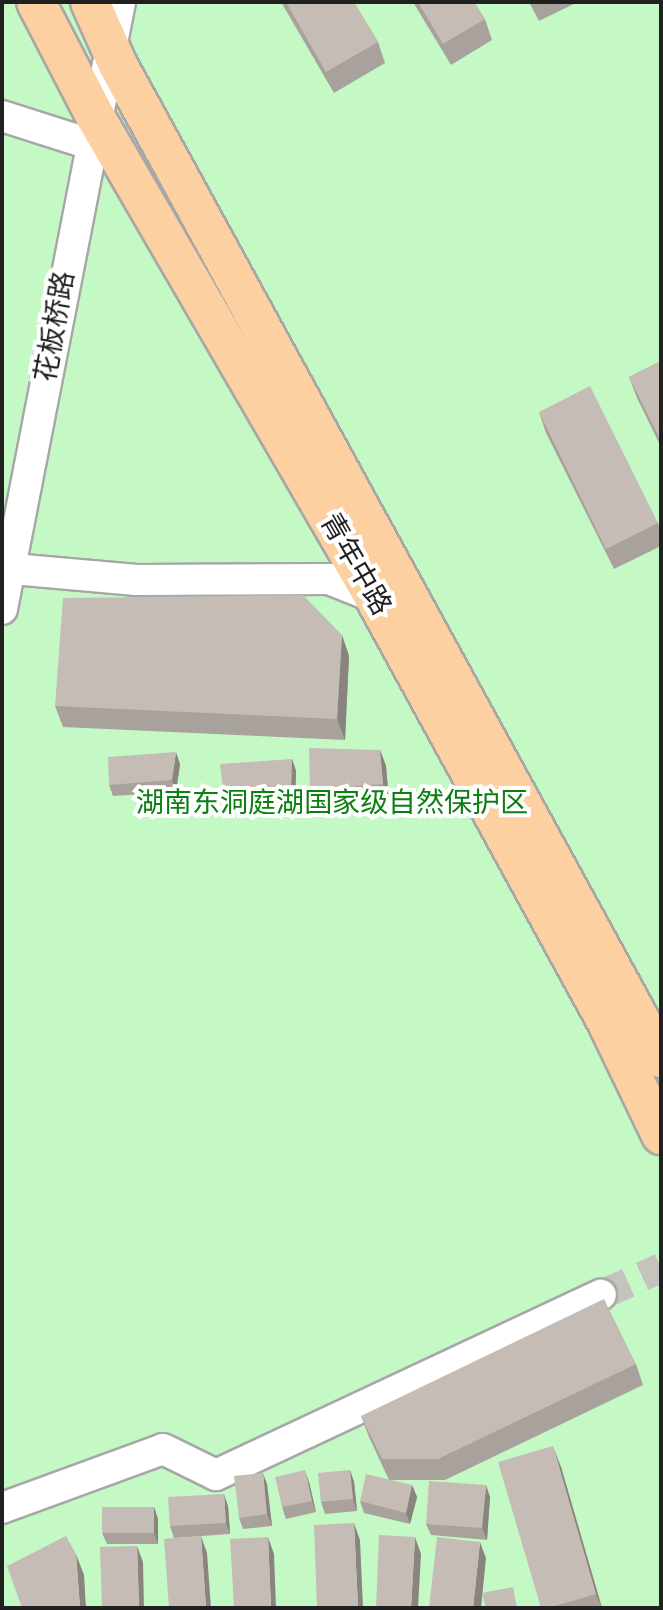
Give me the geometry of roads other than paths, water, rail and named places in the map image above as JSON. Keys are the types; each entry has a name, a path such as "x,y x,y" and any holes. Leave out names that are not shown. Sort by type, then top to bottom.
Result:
{"main road":[{"name":"青年中路","path":"36,2 92,130 374,597 609,1027 661,1135"},
{"name":"青年中路","path":"90,2 661,1058"}],"street":[{"name":"花板桥路","path":"2,609 13,569 92,130 120,2"},
{"path":"2,116 92,130"},
{"path":"13,569 137,580 329,579 374,597"},
{"path":"2,1508 163,1449 216,1475 601,1295"}],"tunnel":[{"path":"601,1295 661,1268"}],"park label":[{"name":"湖南东洞庭湖国家级自然保护区","path":"332,805"}]}
